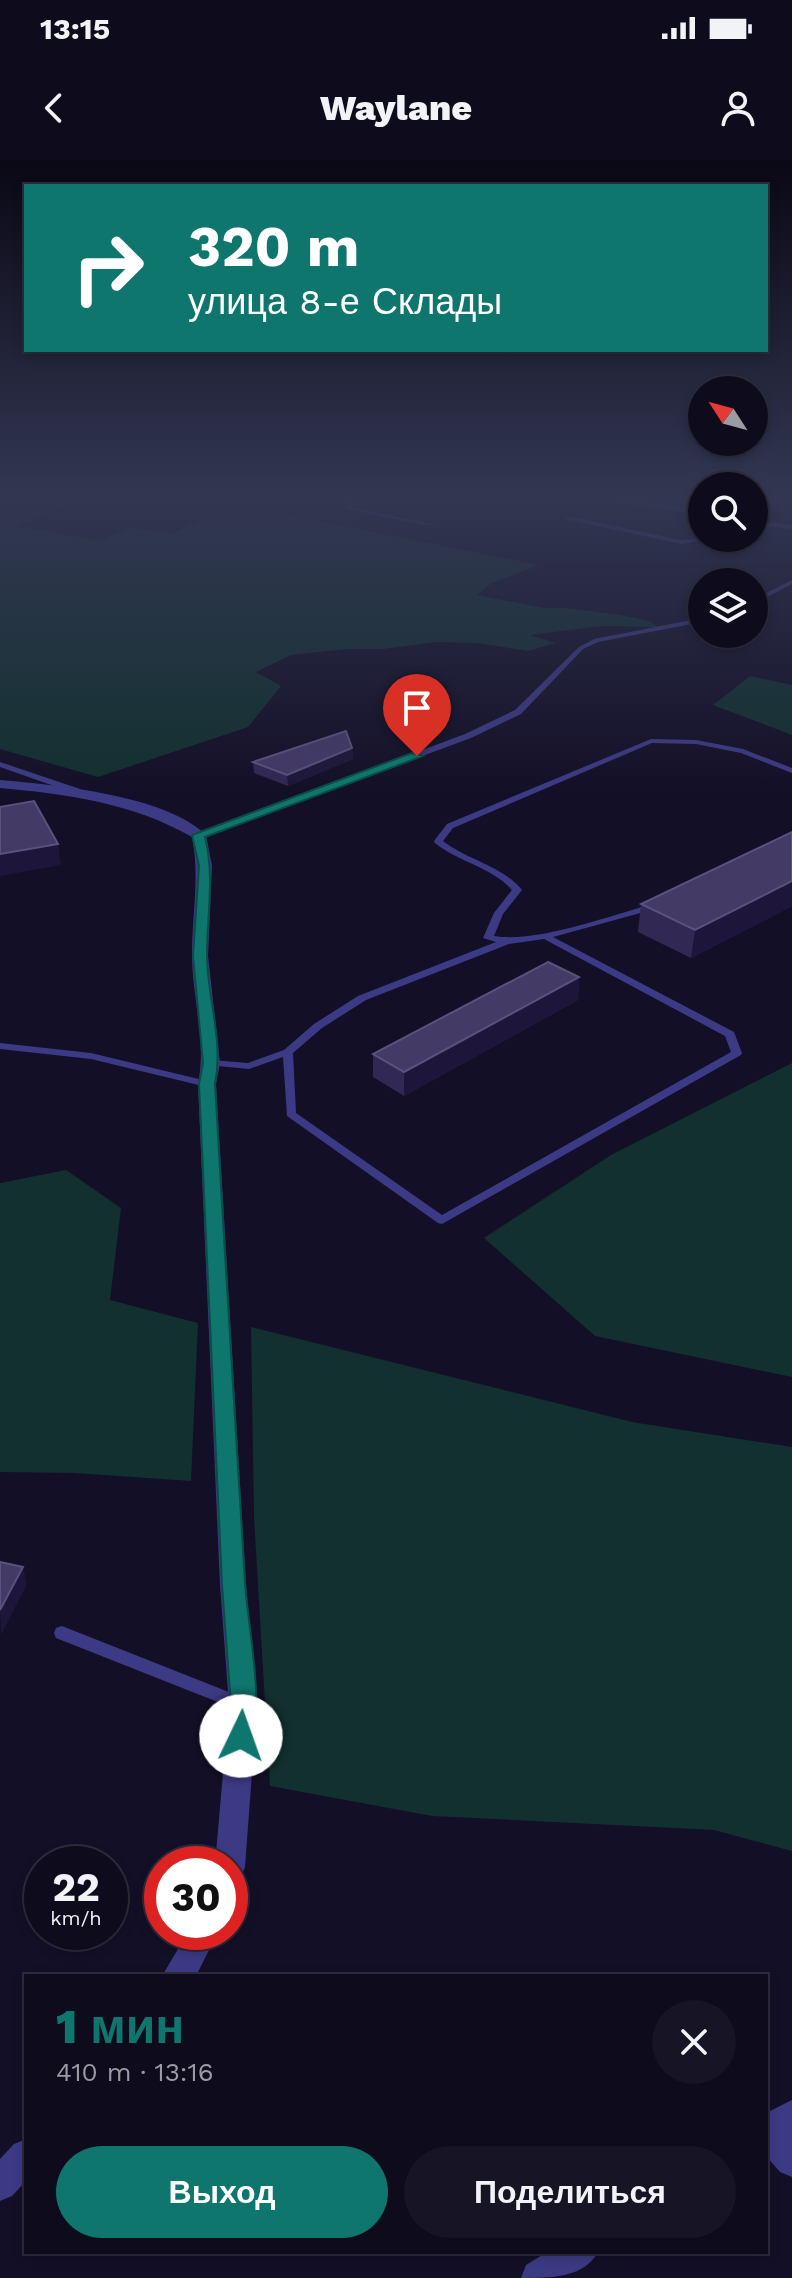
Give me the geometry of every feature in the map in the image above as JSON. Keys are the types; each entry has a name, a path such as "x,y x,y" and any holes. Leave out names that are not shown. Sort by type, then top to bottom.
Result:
{"street":[{"path":"0,784 83,794 149,810 175,820 199,835 205,866 200,956 209,1074 233,1585 243,1705 232,1846"},
{"path":"179,1974 195,1950"},
{"path":"768,2131 792,2117"},
{"path":"768,2134 792,2160"},
{"path":"0,2184 24,2158"},
{"path":"539,2278 577,2254"}],"lane":[{"path":"199,835 468,736 518,712 581,648 596,640 688,623"},
{"path":"507,941 488,938 499,913 517,890 494,873 449,851 438,841 450,826 651,741 696,742 743,751 792,771"},
{"path":"0,764 83,794"},
{"path":"0,1046 209,1074 249,1066 288,1052 318,1026 362,998 507,941 545,936 663,903"},
{"path":"288,1052 291,1114 442,1220 737,1053 730,1034 545,936"},
{"path":"62,1633 243,1705"}],"green space":[{"path":"0,596 481,596 544,608 621,615 649,621 658,627 601,626 530,635 555,643 528,651 478,643 436,642 291,655 256,672 281,686 248,727 98,777 0,749"},
{"path":"750,676 792,685 792,735 713,705"},
{"path":"792,1063 792,1377 595,1336 484,1238 611,1155"},
{"path":"66,1170 121,1208 110,1300 198,1323 191,1481 74,1473 0,1472 0,1183"},
{"path":"251,1327 632,1422 792,1447 792,1851 714,1830 432,1816 270,1786 254,1518"}],"building":[{"path":"346,731 352,748 287,775 253,762"},
{"path":"34,801 58,844 0,854 0,807"},
{"path":"792,832 792,881 695,930 641,904"},
{"path":"548,962 579,977 404,1072 373,1054"},
{"path":"0,1562 23,1567 0,1610"}],"route":[{"path":"241,1736 243,1705 233,1585 207,1084 211,1063 200,956 205,866 199,835 417,756"}]}
